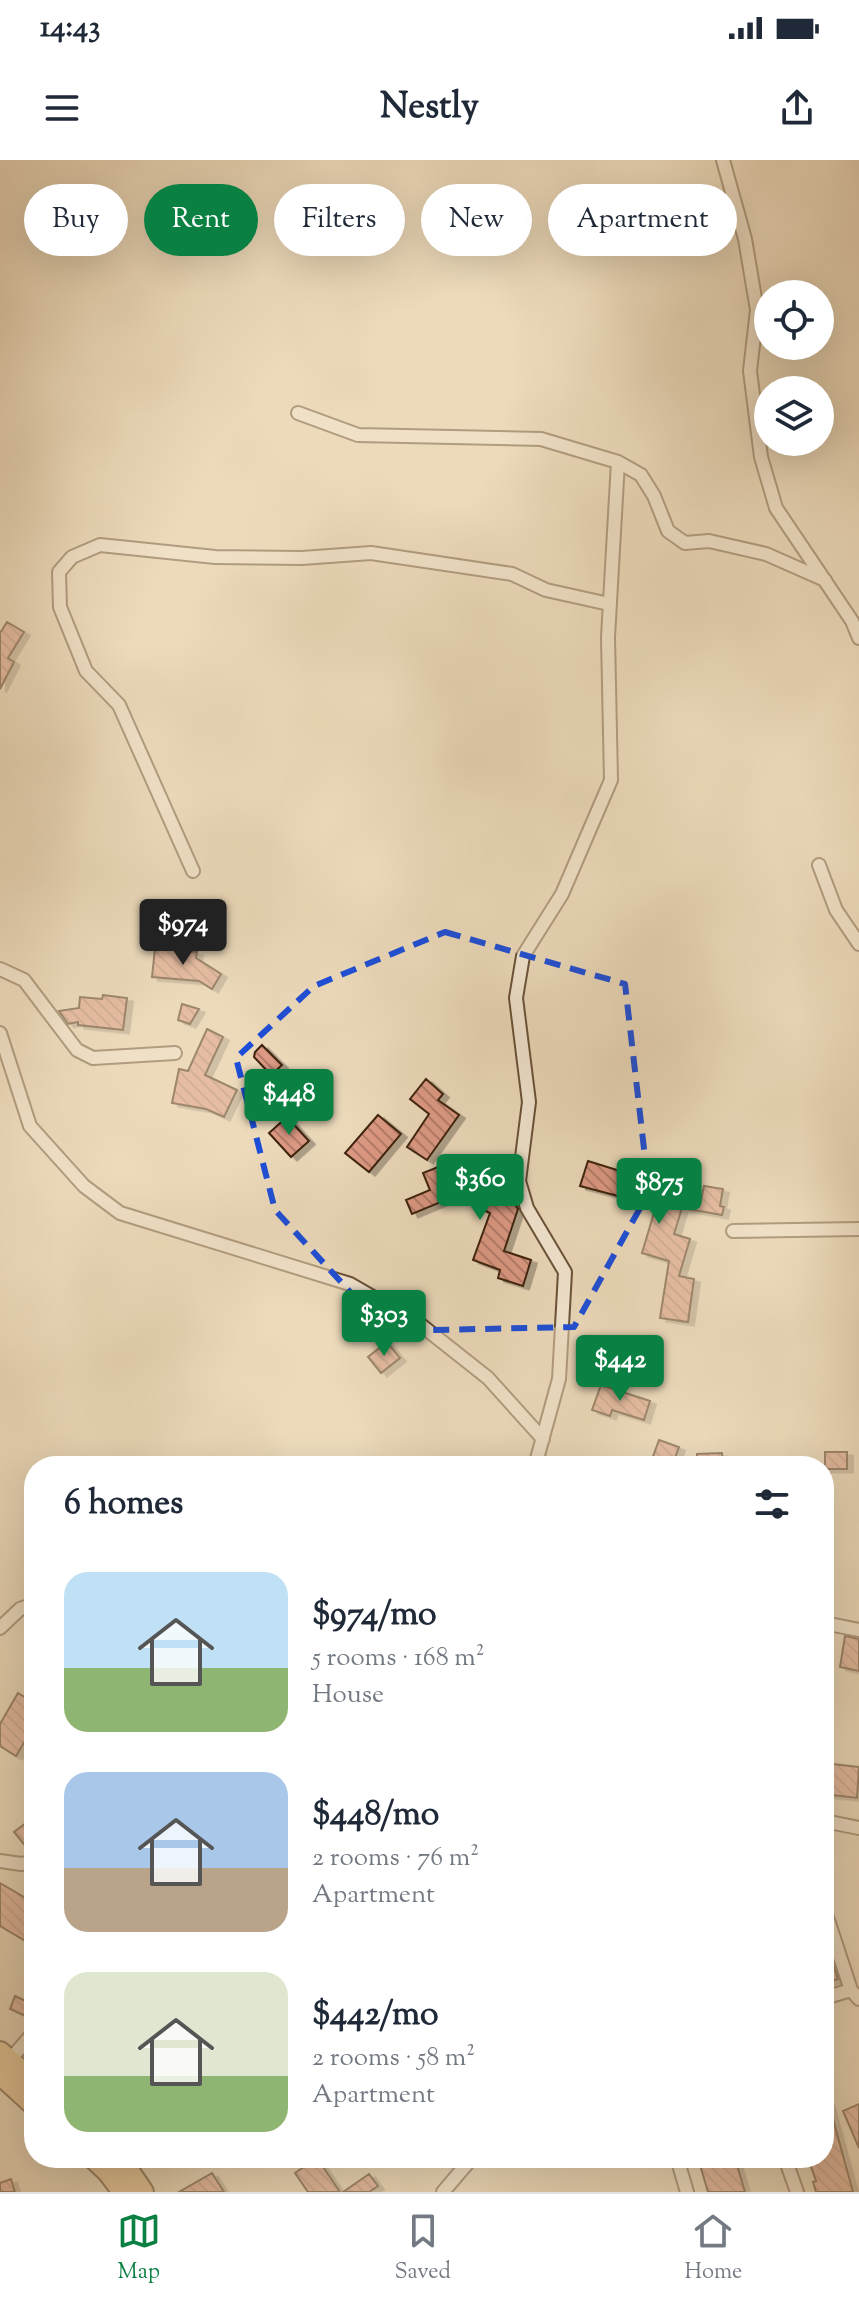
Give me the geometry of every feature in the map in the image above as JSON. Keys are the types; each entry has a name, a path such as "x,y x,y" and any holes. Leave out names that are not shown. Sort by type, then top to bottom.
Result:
{"main road":[{"path":"3,2062 24,2076"},
{"path":"3,2062 24,2091"},
{"path":"104,2168 123,2192"},
{"path":"127,2168 143,2192"}],"street":[{"path":"723,160 745,239 757,310 750,371 761,457 776,508 852,621 859,638"},
{"path":"298,413 358,435 541,439 618,462 641,475 654,496 668,531 685,543 709,541 766,554 825,580"},
{"path":"538,1456 559,1379 565,1272 527,1208 519,1181 529,1102 516,998 523,956 562,894 611,780 608,637 618,462"},
{"path":"193,871 119,705 86,671 60,607 59,572 72,557 100,545 215,557 302,558 371,553 512,574 546,590 609,604"},
{"path":"819,865 836,910 859,944"},
{"path":"0,969 24,980 77,1050 93,1058 175,1053"},
{"path":"0,1033 30,1126 84,1186 120,1213 350,1284 421,1325 488,1378 543,1439"},
{"path":"733,1231 859,1229"},
{"path":"0,1628 24,1608"},
{"path":"834,1625 859,1630"},
{"path":"834,1823 859,1828"},
{"path":"0,1861 24,1864"},
{"path":"834,1936 855,1995 834,1997"},
{"path":"3,2062 24,2042"},
{"path":"443,2192 463,2168"},
{"path":"680,2168 687,2192"},
{"path":"789,2168 797,2192"}],"highlighted area":[{"path":"445,932 625,984 649,1192 574,1327 386,1331 275,1210 236,1058 314,986"}],"building":[{"path":"7,622 24,632 8,658 14,662 0,689 0,633"},
{"path":"155,948 197,952 196,958 221,974 212,989 199,981 152,977"},
{"path":"103,995 127,998 123,1030 78,1025 78,1022 68,1024 59,1011 79,1008 80,997 102,999"},
{"path":"182,1004 199,1009 190,1024 178,1020"},
{"path":"207,1029 223,1037 205,1075 237,1090 224,1117 206,1109 172,1103 179,1069 188,1071"},
{"path":"262,1045 282,1065 271,1075 254,1057"},
{"path":"426,1079 443,1094 438,1100 459,1115 427,1160 407,1147 429,1114 410,1099"},
{"path":"378,1115 401,1134 369,1172 345,1153"},
{"path":"287,1117 309,1141 291,1157 269,1133"},
{"path":"588,1161 649,1176 647,1184 701,1200 704,1186 723,1189 722,1215 682,1208 674,1234 690,1239 679,1276 694,1279 688,1322 660,1318 669,1261 642,1253 656,1206 580,1186"},
{"path":"443,1165 448,1176 495,1198 497,1192 515,1199 518,1209 504,1251 531,1260 523,1286 498,1278 500,1270 473,1260 490,1213 455,1196 412,1214 406,1200 430,1190 423,1173"},
{"path":"387,1342 400,1358 381,1373 368,1357"},
{"path":"601,1385 650,1401 644,1420 612,1410 610,1416 592,1410"},
{"path":"659,1440 679,1447 676,1456 653,1456"},
{"path":"825,1452 847,1452 847,1469 834,1469 834,1456 825,1456"},
{"path":"722,1453 722,1456 697,1456"},
{"path":"845,1636 859,1639 859,1671 840,1667"},
{"path":"18,1693 24,1697 24,1743 16,1756 0,1746 0,1724"},
{"path":"834,1764 859,1767 857,1798 834,1795"},
{"path":"24,1824 24,1844 14,1832"},
{"path":"0,1883 24,1897 24,1940 0,1926"},
{"path":"15,1996 24,2000 24,2015 10,2009"},
{"path":"859,2104 859,2148 843,2111"},
{"path":"834,2123 853,2192 816,2192 813,2182 816,2181 811,2168 834,2168"},
{"path":"302,2168 324,2168 340,2192 308,2192 295,2173"},
{"path":"701,2168 738,2168 745,2192 708,2192"},
{"path":"212,2173 224,2192 179,2192"},
{"path":"369,2174 378,2186 369,2192 343,2192"},
{"path":"11,2179 15,2192 0,2192 0,2183"}]}
